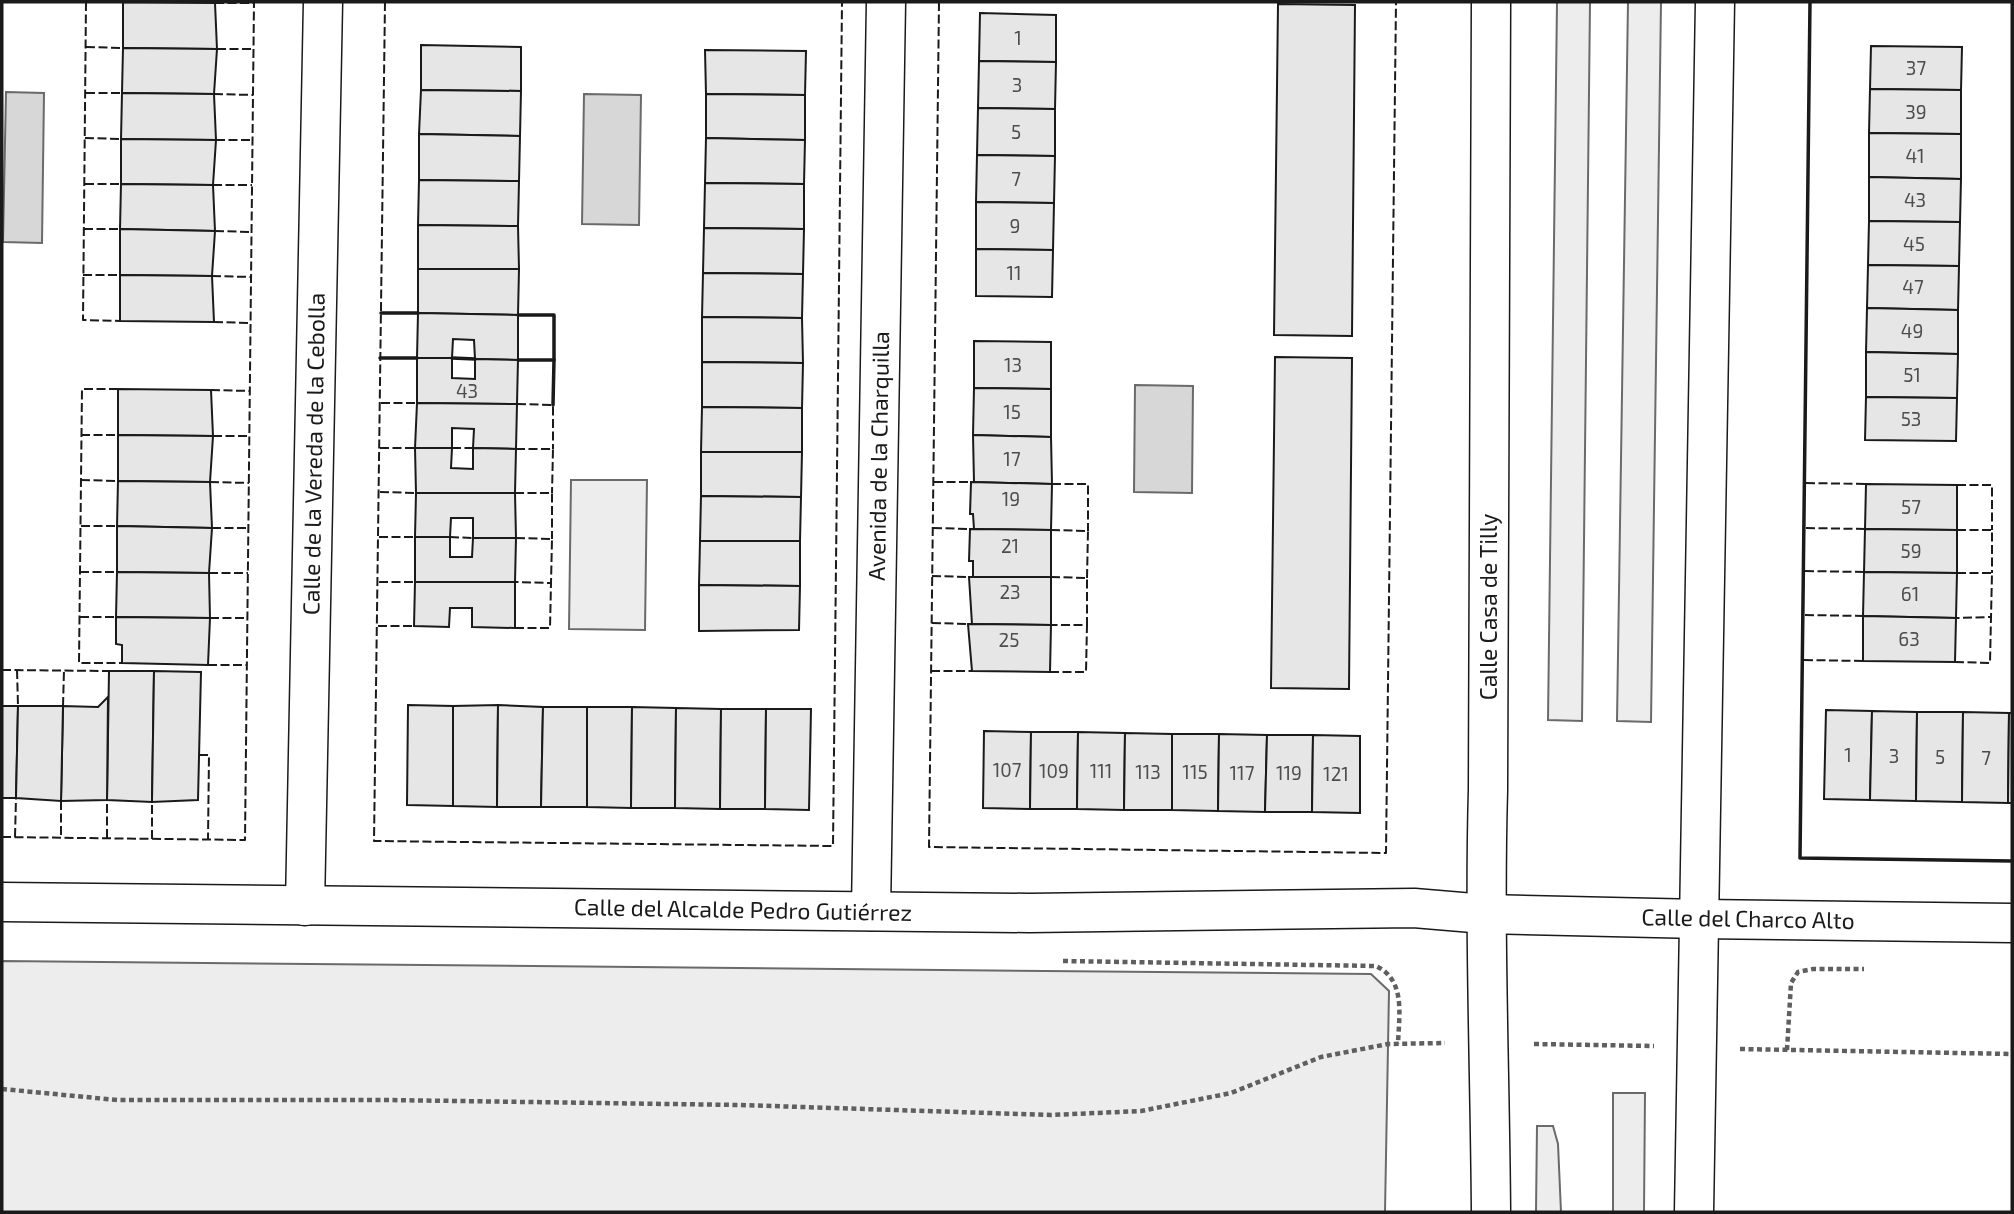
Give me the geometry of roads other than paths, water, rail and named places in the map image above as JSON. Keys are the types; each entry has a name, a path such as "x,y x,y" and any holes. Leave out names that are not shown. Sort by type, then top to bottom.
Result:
{"street":[{"name":"Calle de la Vereda de la Cebolla","path":"305,906 323,2"},
{"name":"Avenida de la Charquilla","path":"871,911 886,2"},
{"name":"Calle Casa de Tilly","path":"1491,2 1488,790 1485,914 1489,965 1491,1212"},
{"path":"1693,1212 1715,2"},
{"name":"Calle del Alcalde Pedro Gutiérrez","path":"2,902 871,911 1415,908 1485,914"},
{"name":"Calle del Charco Alto","path":"1485,914 2012,922"}]}
